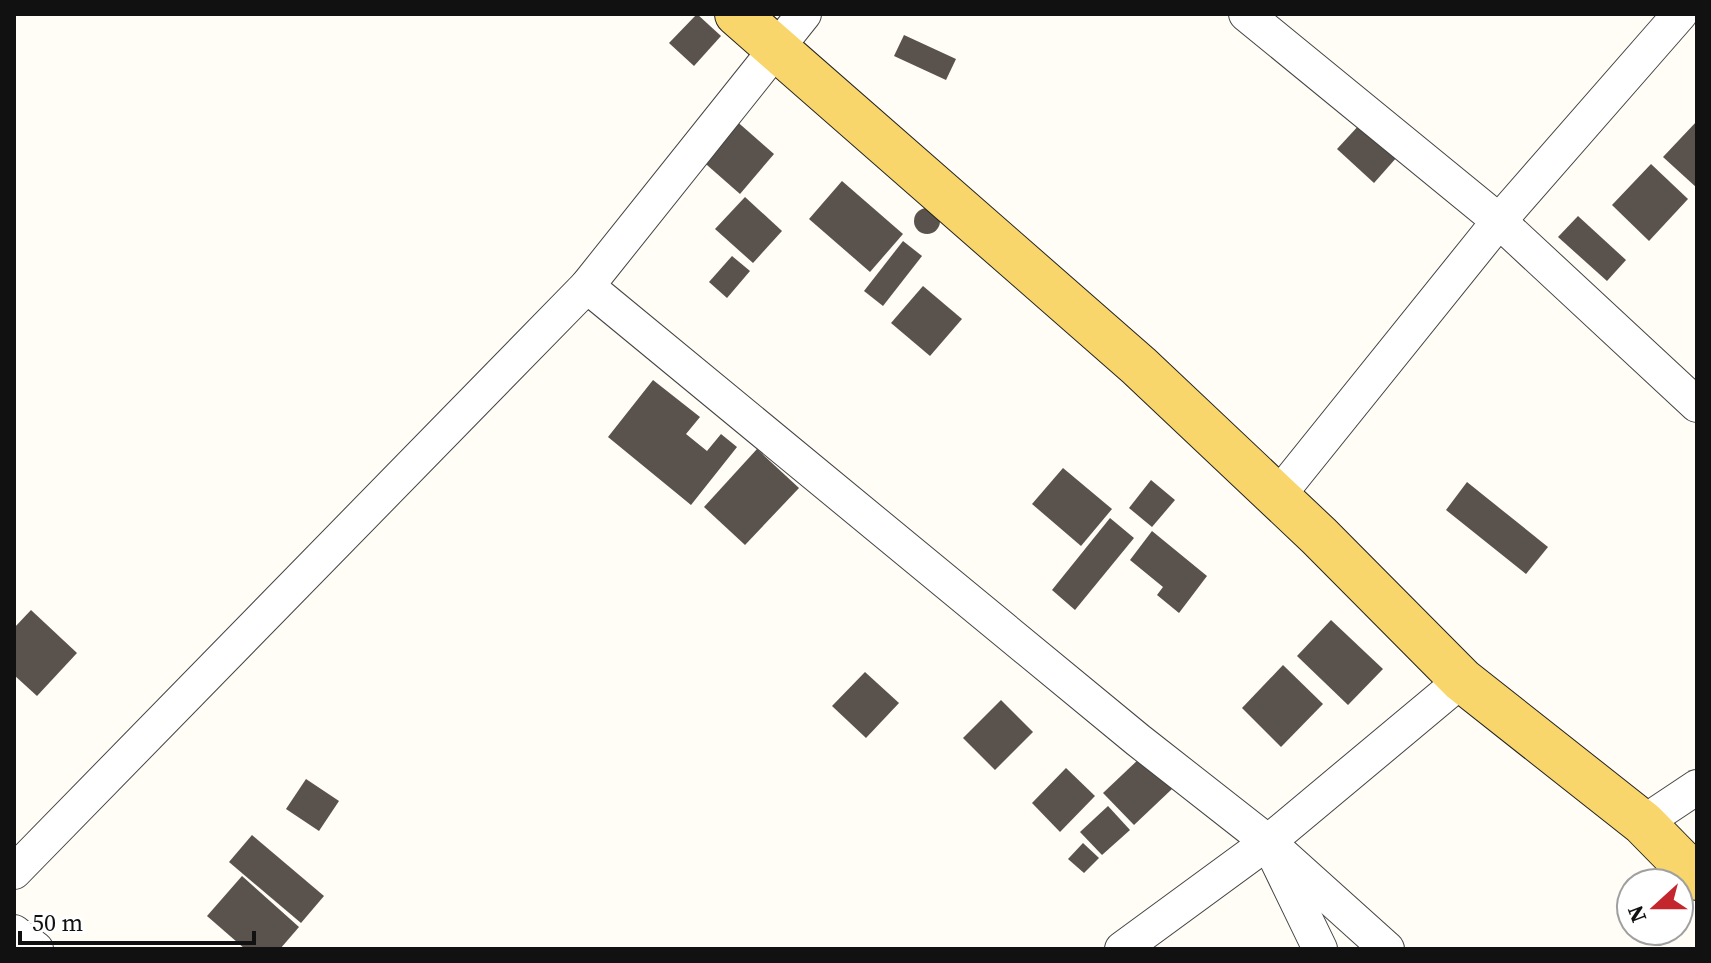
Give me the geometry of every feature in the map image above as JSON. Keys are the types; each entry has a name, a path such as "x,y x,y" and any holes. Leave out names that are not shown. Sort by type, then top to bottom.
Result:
{"main road":[{"path":"737,14 791,31 1277,497 1462,680 1643,823 1697,878"}],"street":[{"path":"1246,14 1499,221 1697,405"},
{"path":"1277,497 1499,221 1682,14 1697,24"},
{"path":"14,872 587,286 791,31"},
{"path":"587,286 1138,740 1268,842 1387,949"},
{"path":"1122,949 1268,842 1462,680"},
{"path":"1643,823 1697,787"},
{"path":"1268,842 1320,949"},
{"path":"14,932 36,949"}],"building":[{"path":"697,14 721,36 694,66 669,43"},
{"path":"904,35 956,59 946,80 894,56"},
{"path":"733,118 774,154 740,194 699,158"},
{"path":"1697,121 1697,188 1663,157"},
{"path":"1361,123 1397,157 1374,183 1337,149"},
{"path":"1651,164 1688,199 1649,241 1612,205"},
{"path":"842,181 903,234 870,272 809,219"},
{"path":"745,197 782,231 753,263 715,229"},
{"path":"927,208 936,212 940,221 936,230 927,234 918,230 914,221 918,212"},
{"path":"1578,216 1626,260 1607,281 1558,237"},
{"path":"903,241 922,256 883,306 864,291"},
{"path":"732,256 750,271 727,298 709,282"},
{"path":"923,286 962,319 930,356 891,323"},
{"path":"653,380 700,417 686,434 707,451 721,434 737,447 691,505 608,437"},
{"path":"757,449 799,488 745,545 704,507"},
{"path":"1063,468 1112,509 1081,546 1032,504"},
{"path":"1151,480 1175,500 1152,527 1129,508"},
{"path":"1467,482 1548,547 1526,574 1446,510"},
{"path":"1110,518 1134,538 1075,610 1052,590"},
{"path":"1152,531 1207,576 1179,613 1157,595 1163,587 1130,560"},
{"path":"31,610 77,653 37,696 14,675 14,628"},
{"path":"1331,620 1383,669 1348,705 1297,656"},
{"path":"1283,665 1323,704 1281,747 1242,708"},
{"path":"865,672 899,703 866,738 832,706"},
{"path":"1001,700 1033,732 995,770 963,738"},
{"path":"1141,757 1172,789 1134,825 1103,793"},
{"path":"1066,768 1095,796 1060,832 1032,803"},
{"path":"306,779 339,801 319,831 286,809"},
{"path":"1108,806 1130,830 1102,855 1080,832"},
{"path":"252,835 324,896 301,923 229,862"},
{"path":"1083,843 1099,858 1084,873 1068,859"},
{"path":"242,876 299,927 280,949 245,949 207,916"}]}
